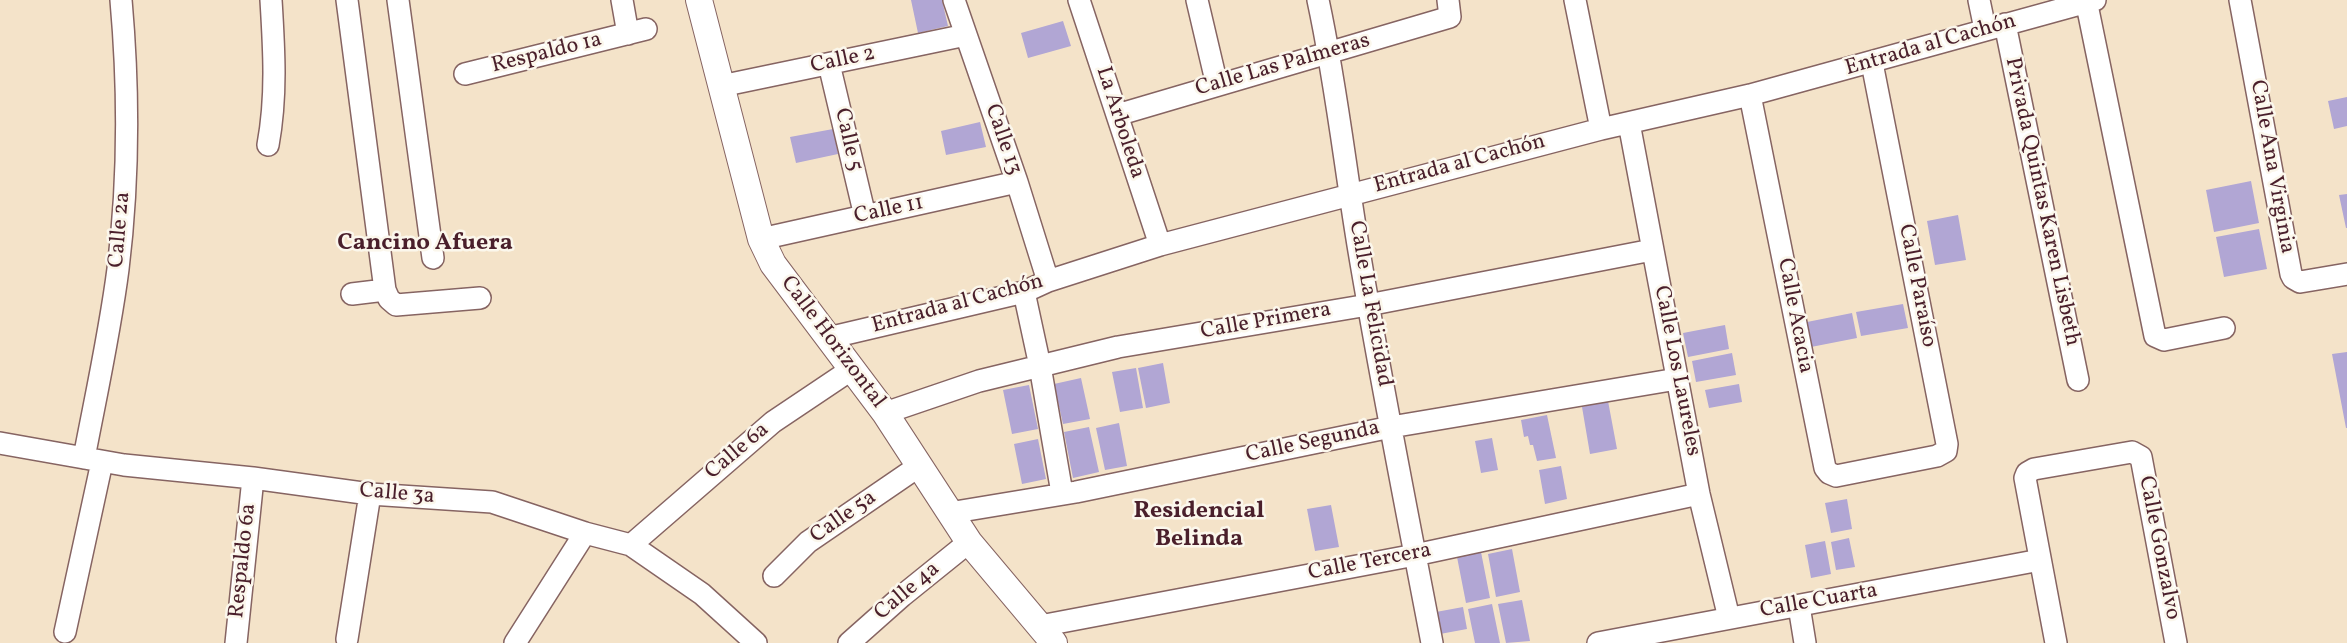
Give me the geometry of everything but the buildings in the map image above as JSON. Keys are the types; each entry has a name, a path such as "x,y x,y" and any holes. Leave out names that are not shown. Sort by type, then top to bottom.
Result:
{"main road":[{"name":"Calle Horizontal","path":"699,0 761,239 773,264 885,412 969,542 1047,634"}],"street":[{"name":"Calle 2a","path":"65,632 93,460 118,268 126,151 127,70 121,0"},
{"path":"268,145 274,113 276,69 271,0"},
{"path":"347,0 385,290 389,299 396,305 480,298"},
{"path":"398,0 433,258"},
{"name":"Respaldo 1a","path":"465,74 637,31 622,0"},
{"name":"Calle 13","path":"954,0 1017,182 1048,281"},
{"name":"La Arboleda","path":"1079,0 1160,245"},
{"path":"1197,0 1217,86"},
{"name":"Calle La Felicidad","path":"1318,0 1329,52 1349,194 1368,305 1432,643"},
{"path":"1575,0 1600,129"},
{"name":"Privada Quintas Karen Lisbeth","path":"1979,0 1995,27 2078,380"},
{"name":"Calle Ana Virginia","path":"2240,0 2291,274 2300,282 2347,274"},
{"path":"2089,1 2155,336 2164,340 2224,328"},
{"name":"Entrada al Cachón","path":"828,338 1024,292 1048,281 1160,245 1600,129 1750,95 1872,63 2089,1"},
{"name":"Calle Las Palmeras","path":"1117,115 1329,52 1449,8"},
{"name":"Calle 2","path":"721,86 966,35"},
{"name":"Calle Paraíso","path":"1872,63 1947,444 1946,451 1937,456 1890,465"},
{"name":"Calle 5","path":"829,64 865,216"},
{"name":"Calle Acacia","path":"1750,95 1825,468 1836,476 1890,465"},
{"name":"Calle Los Laureles","path":"1629,123 1699,494 1729,618"},
{"name":"Calle 11","path":"761,239 1017,182"},
{"name":"Calle Primera","path":"885,412 979,381 1118,347 1368,305 1652,250"},
{"path":"352,294 385,290"},
{"path":"1024,292 1040,366 1062,494"},
{"name":"Calle 6a","path":"631,545 773,422 852,369"},
{"name":"Calle Segunda","path":"949,513 1062,494 1391,427 1677,379"},
{"name":"Calle 3a","path":"0,443 93,460 370,494 492,502 585,533 631,545 702,594 756,643"},
{"name":"Calle Gonzalvo","path":"2056,643 2025,478 2027,473 2034,469 2132,452 2141,457 2176,643"},
{"name":"Calle 5a","path":"774,576 808,542 918,466"},
{"name":"Respaldo 6a","path":"236,643 253,478"},
{"path":"346,639 370,494"},
{"name":"Calle Tercera","path":"1047,634 1699,494"},
{"path":"515,643 585,533"},
{"name":"Calle 4a","path":"849,643 902,596 969,542"},
{"name":"Calle Cuarta","path":"1598,643 1677,636 1729,618 2040,560"},
{"path":"1799,606 1805,643"}],"district":[{"name":"Cancino Afuera","path":"425,245"},
{"name":"Residencial Belinda","path":"1199,527"}]}
